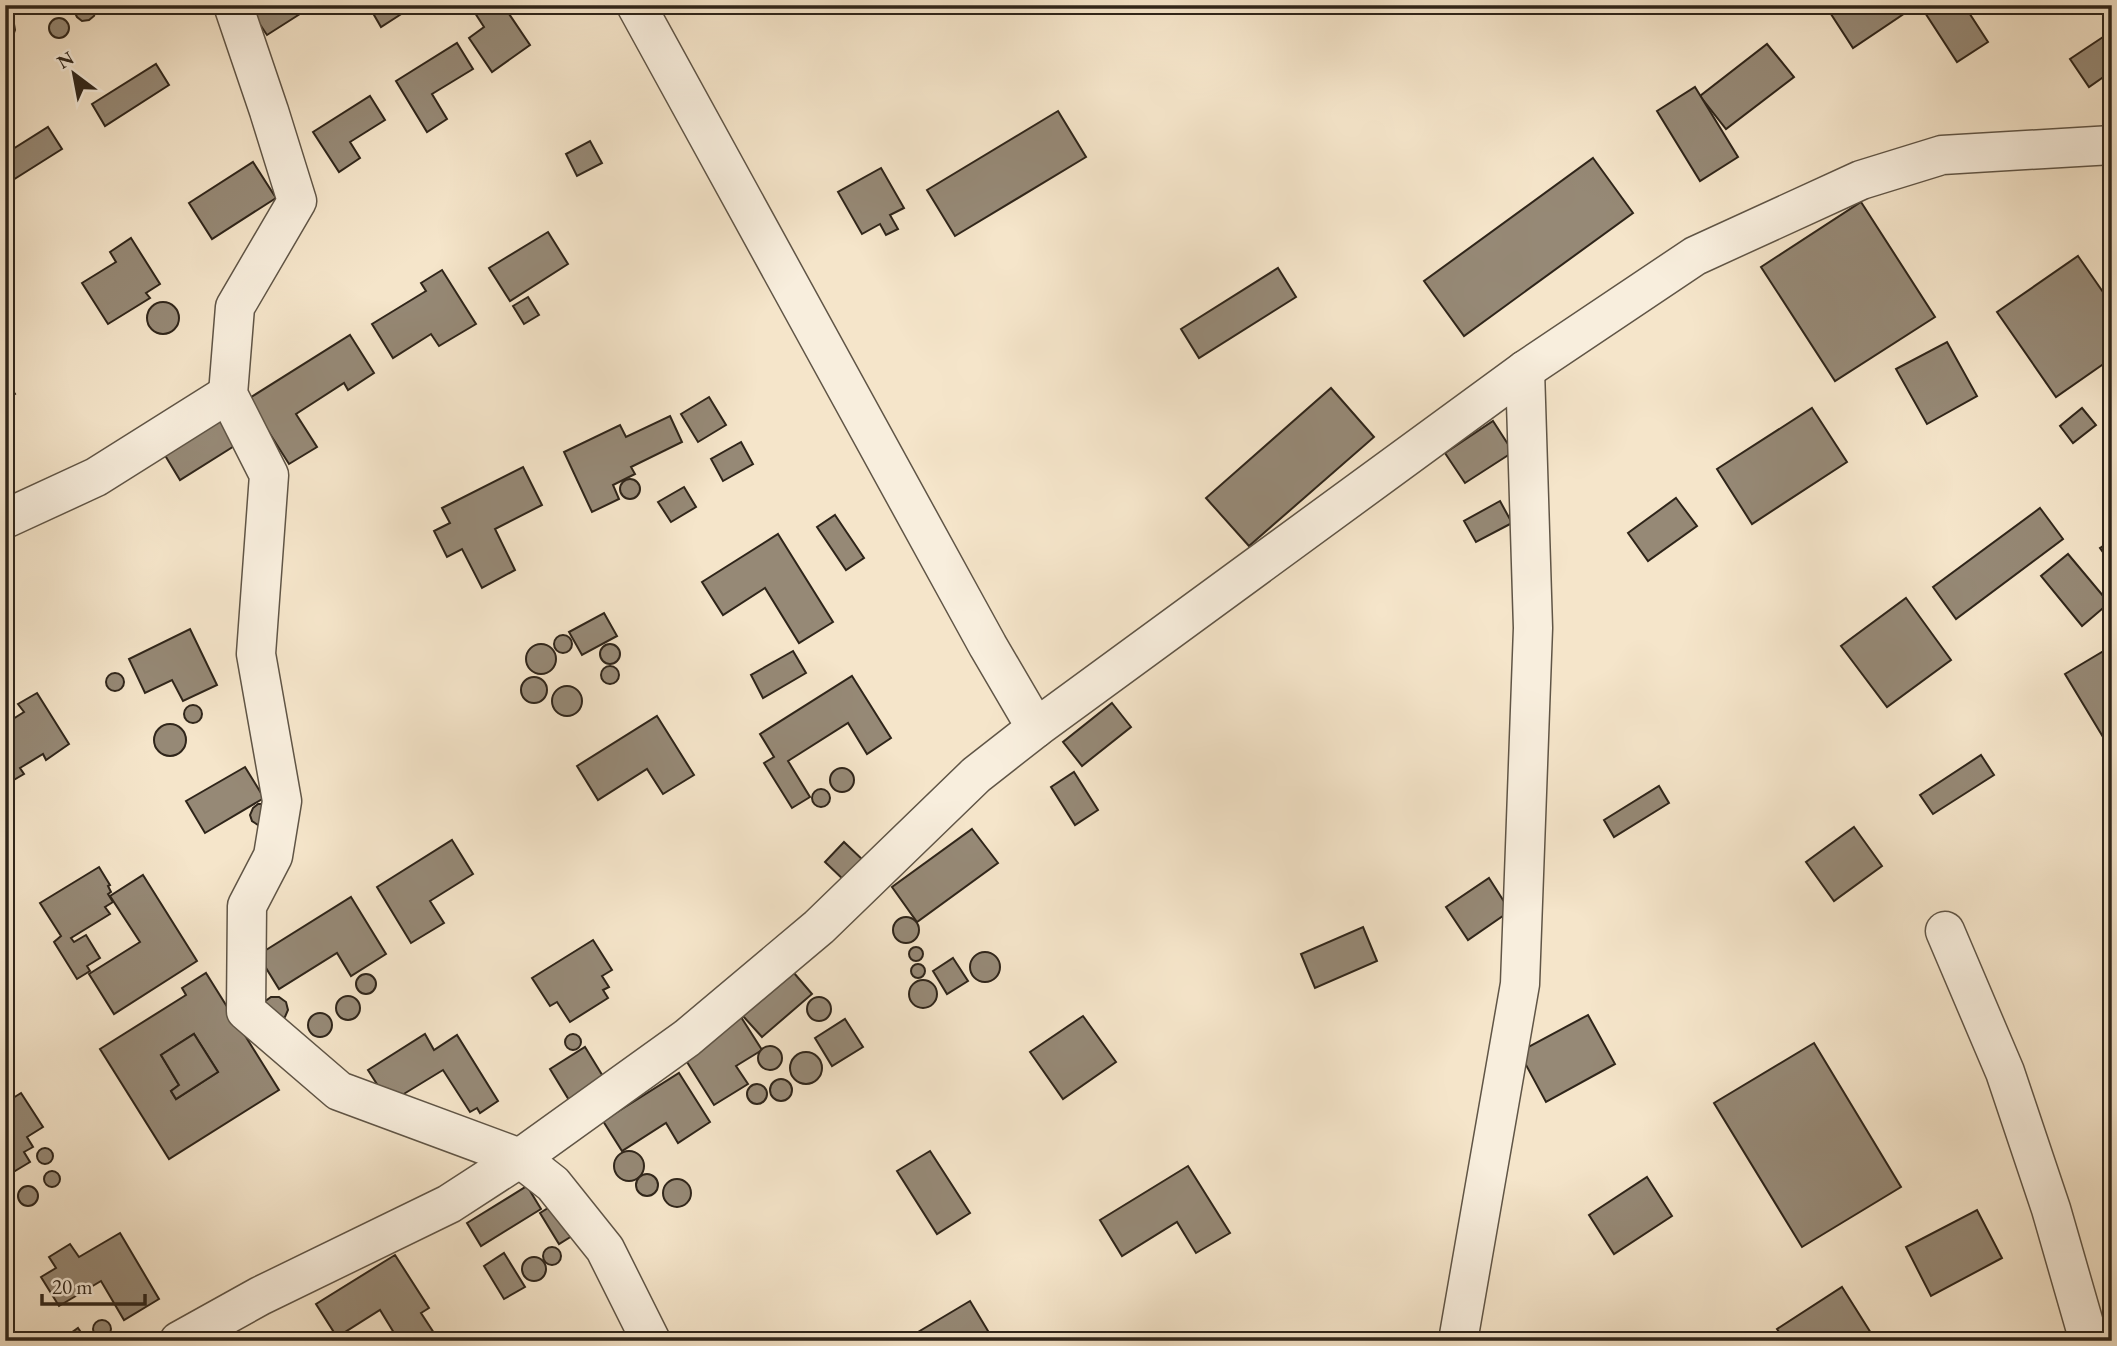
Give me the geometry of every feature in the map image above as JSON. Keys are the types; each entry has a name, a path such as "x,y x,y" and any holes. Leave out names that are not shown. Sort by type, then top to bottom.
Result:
{"street":[{"path":"233,5 297,201 235,307 228,394 269,475 256,653 282,801 273,856 247,905 246,1011 339,1091 520,1158 553,1184 605,1249 651,1341"},
{"path":"636,5 988,646 1036,728"},
{"path":"179,1341 260,1296 449,1204 520,1158 687,1038 819,927 976,775 1036,728 1525,370 1695,256 1861,180 1942,155 2112,145"},
{"path":"1458,1341 1520,984 1533,628 1525,370"},
{"path":"5,519 96,477 228,394"},
{"path":"1945,931 2005,1072 2051,1209 2089,1341"}],"building":[{"path":"76,5 94,5 94,16 82,21 74,11"},
{"path":"102,5 123,5 113,11"},
{"path":"247,5 314,5 267,35"},
{"path":"375,5 403,5 406,11 381,27 370,8"},
{"path":"487,5 503,5 530,45 492,72 469,38 484,27 475,13"},
{"path":"1838,5 1917,5 1853,48 1829,11"},
{"path":"1920,5 1964,5 1988,42 1957,62"},
{"path":"59,18 66,21 69,28 66,35 59,38 52,35 49,28 52,21"},
{"path":"5,20 14,24 15,30 8,40 5,40"},
{"path":"2112,31 2112,71 2089,87 2070,59"},
{"path":"457,43 473,69 432,94 447,119 427,132 396,81"},
{"path":"1767,44 1794,77 1726,129 1700,96"},
{"path":"5,45 11,50 11,57 6,60"},
{"path":"156,64 169,85 105,126 92,104"},
{"path":"1695,87 1738,157 1700,181 1657,111"},
{"path":"370,96 385,120 350,142 360,158 339,172 313,132"},
{"path":"1058,111 1086,157 955,236 927,190"},
{"path":"48,127 62,149 5,185 5,154"},
{"path":"590,141 602,163 577,176 566,154"},
{"path":"1593,158 1633,213 1464,336 1424,281"},
{"path":"253,162 276,198 212,239 189,203"},
{"path":"881,168 904,208 890,215 898,229 886,235 880,224 862,234 838,192"},
{"path":"1861,202 1935,317 1835,381 1761,267"},
{"path":"548,232 568,264 510,301 489,268"},
{"path":"131,238 160,284 146,293 150,298 108,324 82,283 116,262 110,252"},
{"path":"2078,256 2112,305 2112,358 2056,397 1997,312"},
{"path":"1278,268 1296,297 1199,358 1181,329"},
{"path":"442,270 476,324 439,346 431,334 393,358 372,324 426,291 421,283"},
{"path":"528,297 539,315 524,324 513,306"},
{"path":"163,302 175,306 179,318 175,330 163,334 151,330 147,318 151,306"},
{"path":"350,335 374,373 348,390 344,383 296,414 317,447 289,464 248,399"},
{"path":"1947,342 1977,396 1927,424 1896,369"},
{"path":"5,378 15,394 5,400"},
{"path":"1331,388 1374,437 1249,546 1206,498"},
{"path":"709,397 726,425 698,442 681,414"},
{"path":"1812,408 1847,462 1752,524 1717,469"},
{"path":"2082,408 2096,425 2073,443 2060,426"},
{"path":"221,415 239,443 180,480 163,452"},
{"path":"670,416 682,442 631,467 635,474 613,485 619,499 592,512 564,452 620,425 626,437"},
{"path":"1493,421 1513,452 1465,483 1445,453"},
{"path":"741,442 753,464 723,481 711,459"},
{"path":"523,467 542,505 495,529 515,570 482,588 462,549 447,557 434,531 450,523 442,508"},
{"path":"630,479 637,482 640,489 637,496 630,499 623,496 620,489 623,482"},
{"path":"684,487 696,507 671,522 658,502"},
{"path":"1676,498 1697,526 1648,561 1628,533"},
{"path":"1500,501 1512,523 1476,542 1464,521"},
{"path":"2040,508 2063,539 1956,619 1933,587"},
{"path":"835,515 864,558 846,570 817,527"},
{"path":"778,534 833,622 799,643 765,588 723,615 702,582"},
{"path":"2112,540 2112,565 2100,548"},
{"path":"2068,554 2109,603 2082,626 2041,576"},
{"path":"1906,598 1951,660 1887,707 1841,646"},
{"path":"604,613 617,636 582,655 569,632"},
{"path":"190,629 217,685 183,701 172,680 145,693 129,659"},
{"path":"559,635 567,635 572,644 570,651 559,653 554,648 554,640"},
{"path":"541,644 552,648 556,659 552,670 541,674 530,670 526,659 530,648"},
{"path":"606,644 614,644 620,654 614,664 606,664 600,658 600,650"},
{"path":"2112,646 2112,739 2106,742 2065,674"},
{"path":"793,651 806,673 763,698 751,675"},
{"path":"606,666 614,666 619,675 617,682 606,684 601,679 601,671"},
{"path":"111,673 119,673 124,682 122,689 111,691 106,686 106,678"},
{"path":"852,676 891,738 867,754 848,723 788,761 810,797 792,808 764,763 774,757 760,734"},
{"path":"534,677 543,681 547,690 543,699 534,703 525,699 521,690 525,681"},
{"path":"567,686 578,690 582,701 578,712 567,716 556,712 552,701 556,690"},
{"path":"37,693 69,744 46,760 43,754 20,768 24,774 5,785 5,724 24,712 18,704"},
{"path":"1112,703 1131,727 1082,766 1063,742"},
{"path":"189,705 197,705 202,714 200,721 189,723 184,718 184,710"},
{"path":"657,716 694,775 663,794 647,769 598,800 577,766"},
{"path":"170,724 181,729 186,740 181,751 170,756 159,751 154,740 159,729"},
{"path":"1981,755 1994,775 1933,814 1920,795"},
{"path":"245,767 264,798 205,833 186,801"},
{"path":"842,768 851,771 854,780 851,789 842,792 833,789 830,780 833,771"},
{"path":"1074,772 1098,810 1075,825 1051,787"},
{"path":"1659,786 1669,803 1614,837 1604,820"},
{"path":"821,789 828,791 828,805 821,807 814,805 812,798 814,791"},
{"path":"258,804 265,804 265,825 252,821 250,815"},
{"path":"1854,827 1882,866 1834,901 1806,862"},
{"path":"972,829 998,863 917,922 892,887"},
{"path":"452,840 473,874 430,901 444,923 411,943 377,887"},
{"path":"844,842 866,863 847,883 825,862"},
{"path":"99,867 110,885 108,886 111,892 108,894 113,902 105,907 110,914 71,938 74,942 86,935 100,958 87,966 90,971 77,979 54,942 61,936 40,903"},
{"path":"143,875 197,961 114,1014 89,974 140,942 110,896"},
{"path":"1489,878 1510,911 1468,940 1446,907"},
{"path":"351,897 386,954 351,976 337,953 279,989 258,955"},
{"path":"906,917 915,921 919,930 915,939 906,943 897,939 893,930 897,921"},
{"path":"1363,927 1377,961 1315,988 1301,954"},
{"path":"593,940 612,970 602,976 609,987 603,990 608,998 570,1022 557,1002 550,1006 532,978"},
{"path":"916,947 921,949 921,959 916,961 911,959 909,954 911,949"},
{"path":"985,952 996,956 1000,967 996,978 985,982 974,978 970,967 974,956"},
{"path":"953,958 968,981 947,994 933,971"},
{"path":"915,964 921,964 925,971 921,978 915,978 911,974 911,968"},
{"path":"206,973 279,1090 169,1159 100,1049 186,995 182,988","holes":["194,1034 218,1072 176,1099 171,1091 179,1085 161,1055"]},
{"path":"794,973 812,994 762,1037 743,1016"},
{"path":"366,974 373,977 376,984 373,991 366,994 359,991 356,984 359,977"},
{"path":"923,980 933,984 937,994 933,1004 923,1008 913,1004 909,994 913,984"},
{"path":"348,996 357,999 360,1008 357,1017 348,1020 339,1017 336,1008 339,999"},
{"path":"271,997 279,997 286,1002 288,1010 279,1022 264,1002"},
{"path":"819,997 828,1000 831,1009 828,1018 819,1021 810,1018 807,1009 810,1000"},
{"path":"320,1013 329,1016 332,1025 329,1034 320,1037 311,1034 308,1025 311,1016"},
{"path":"1588,1015 1615,1064 1546,1102 1519,1052"},
{"path":"1083,1016 1116,1062 1063,1099 1030,1052"},
{"path":"741,1017 762,1050 736,1066 748,1084 714,1105 682,1054"},
{"path":"845,1019 863,1047 832,1066 815,1038"},
{"path":"194,1034 218,1072 176,1099 171,1091 179,1085 161,1055"},
{"path":"425,1034 434,1050 457,1035 498,1101 480,1113 477,1108 470,1112 443,1070 389,1103 368,1070"},
{"path":"570,1034 576,1034 581,1042 579,1048 570,1050 565,1045 565,1039"},
{"path":"1814,1043 1901,1187 1802,1247 1714,1103"},
{"path":"770,1046 778,1050 782,1058 778,1066 770,1070 762,1066 758,1058 762,1050"},
{"path":"585,1047 604,1078 569,1100 550,1069"},
{"path":"806,1052 818,1056 822,1068 818,1080 806,1084 794,1080 790,1068 794,1056"},
{"path":"679,1073 710,1122 678,1143 666,1123 622,1151 603,1121"},
{"path":"781,1079 789,1082 792,1090 789,1098 781,1101 773,1098 770,1090 773,1082"},
{"path":"753,1084 761,1084 767,1094 761,1104 753,1104 747,1098 747,1090"},
{"path":"21,1093 43,1127 27,1137 33,1147 24,1152 30,1162 5,1177 5,1103"},
{"path":"45,1148 53,1156 45,1164 37,1156"},
{"path":"629,1151 635,1152 643,1160 643,1172 635,1180 629,1181 623,1180 615,1172 614,1166 615,1160 623,1152"},
{"path":"930,1151 970,1213 937,1234 897,1171"},
{"path":"1188,1166 1230,1233 1196,1253 1177,1222 1122,1256 1100,1220"},
{"path":"52,1171 60,1179 52,1187 44,1179"},
{"path":"647,1174 657,1181 658,1185 651,1195 647,1196 637,1189 636,1185 643,1175"},
{"path":"1647,1177 1672,1216 1614,1254 1589,1215"},
{"path":"677,1179 687,1183 691,1193 687,1203 677,1207 667,1203 663,1193 667,1183"},
{"path":"28,1186 35,1189 38,1196 35,1203 28,1206 21,1203 18,1196 21,1189"},
{"path":"527,1186 541,1209 481,1246 467,1223"},
{"path":"5,1193 11,1197 13,1203 11,1209 5,1213"},
{"path":"553,1205 572,1236 559,1244 540,1213"},
{"path":"1977,1210 2002,1258 1931,1296 1906,1247"},
{"path":"120,1233 159,1299 124,1320 101,1281 59,1306 41,1277 56,1268 49,1257 70,1244 79,1257"},
{"path":"548,1247 556,1247 561,1256 559,1263 548,1265 543,1260 543,1252"},
{"path":"504,1253 525,1287 504,1299 484,1266"},
{"path":"395,1255 429,1308 421,1313 434,1333 428,1337 431,1341 399,1341 380,1310 337,1337 316,1304"},
{"path":"534,1257 545,1264 546,1269 539,1280 534,1281 523,1274 522,1269 529,1258"},
{"path":"1842,1287 1876,1341 1785,1341 1777,1329"},
{"path":"970,1301 994,1341 903,1341"},
{"path":"98,1320 106,1320 111,1329 109,1336 98,1338 93,1333 93,1325"},
{"path":"78,1328 87,1341 59,1341 68,1335"}]}
